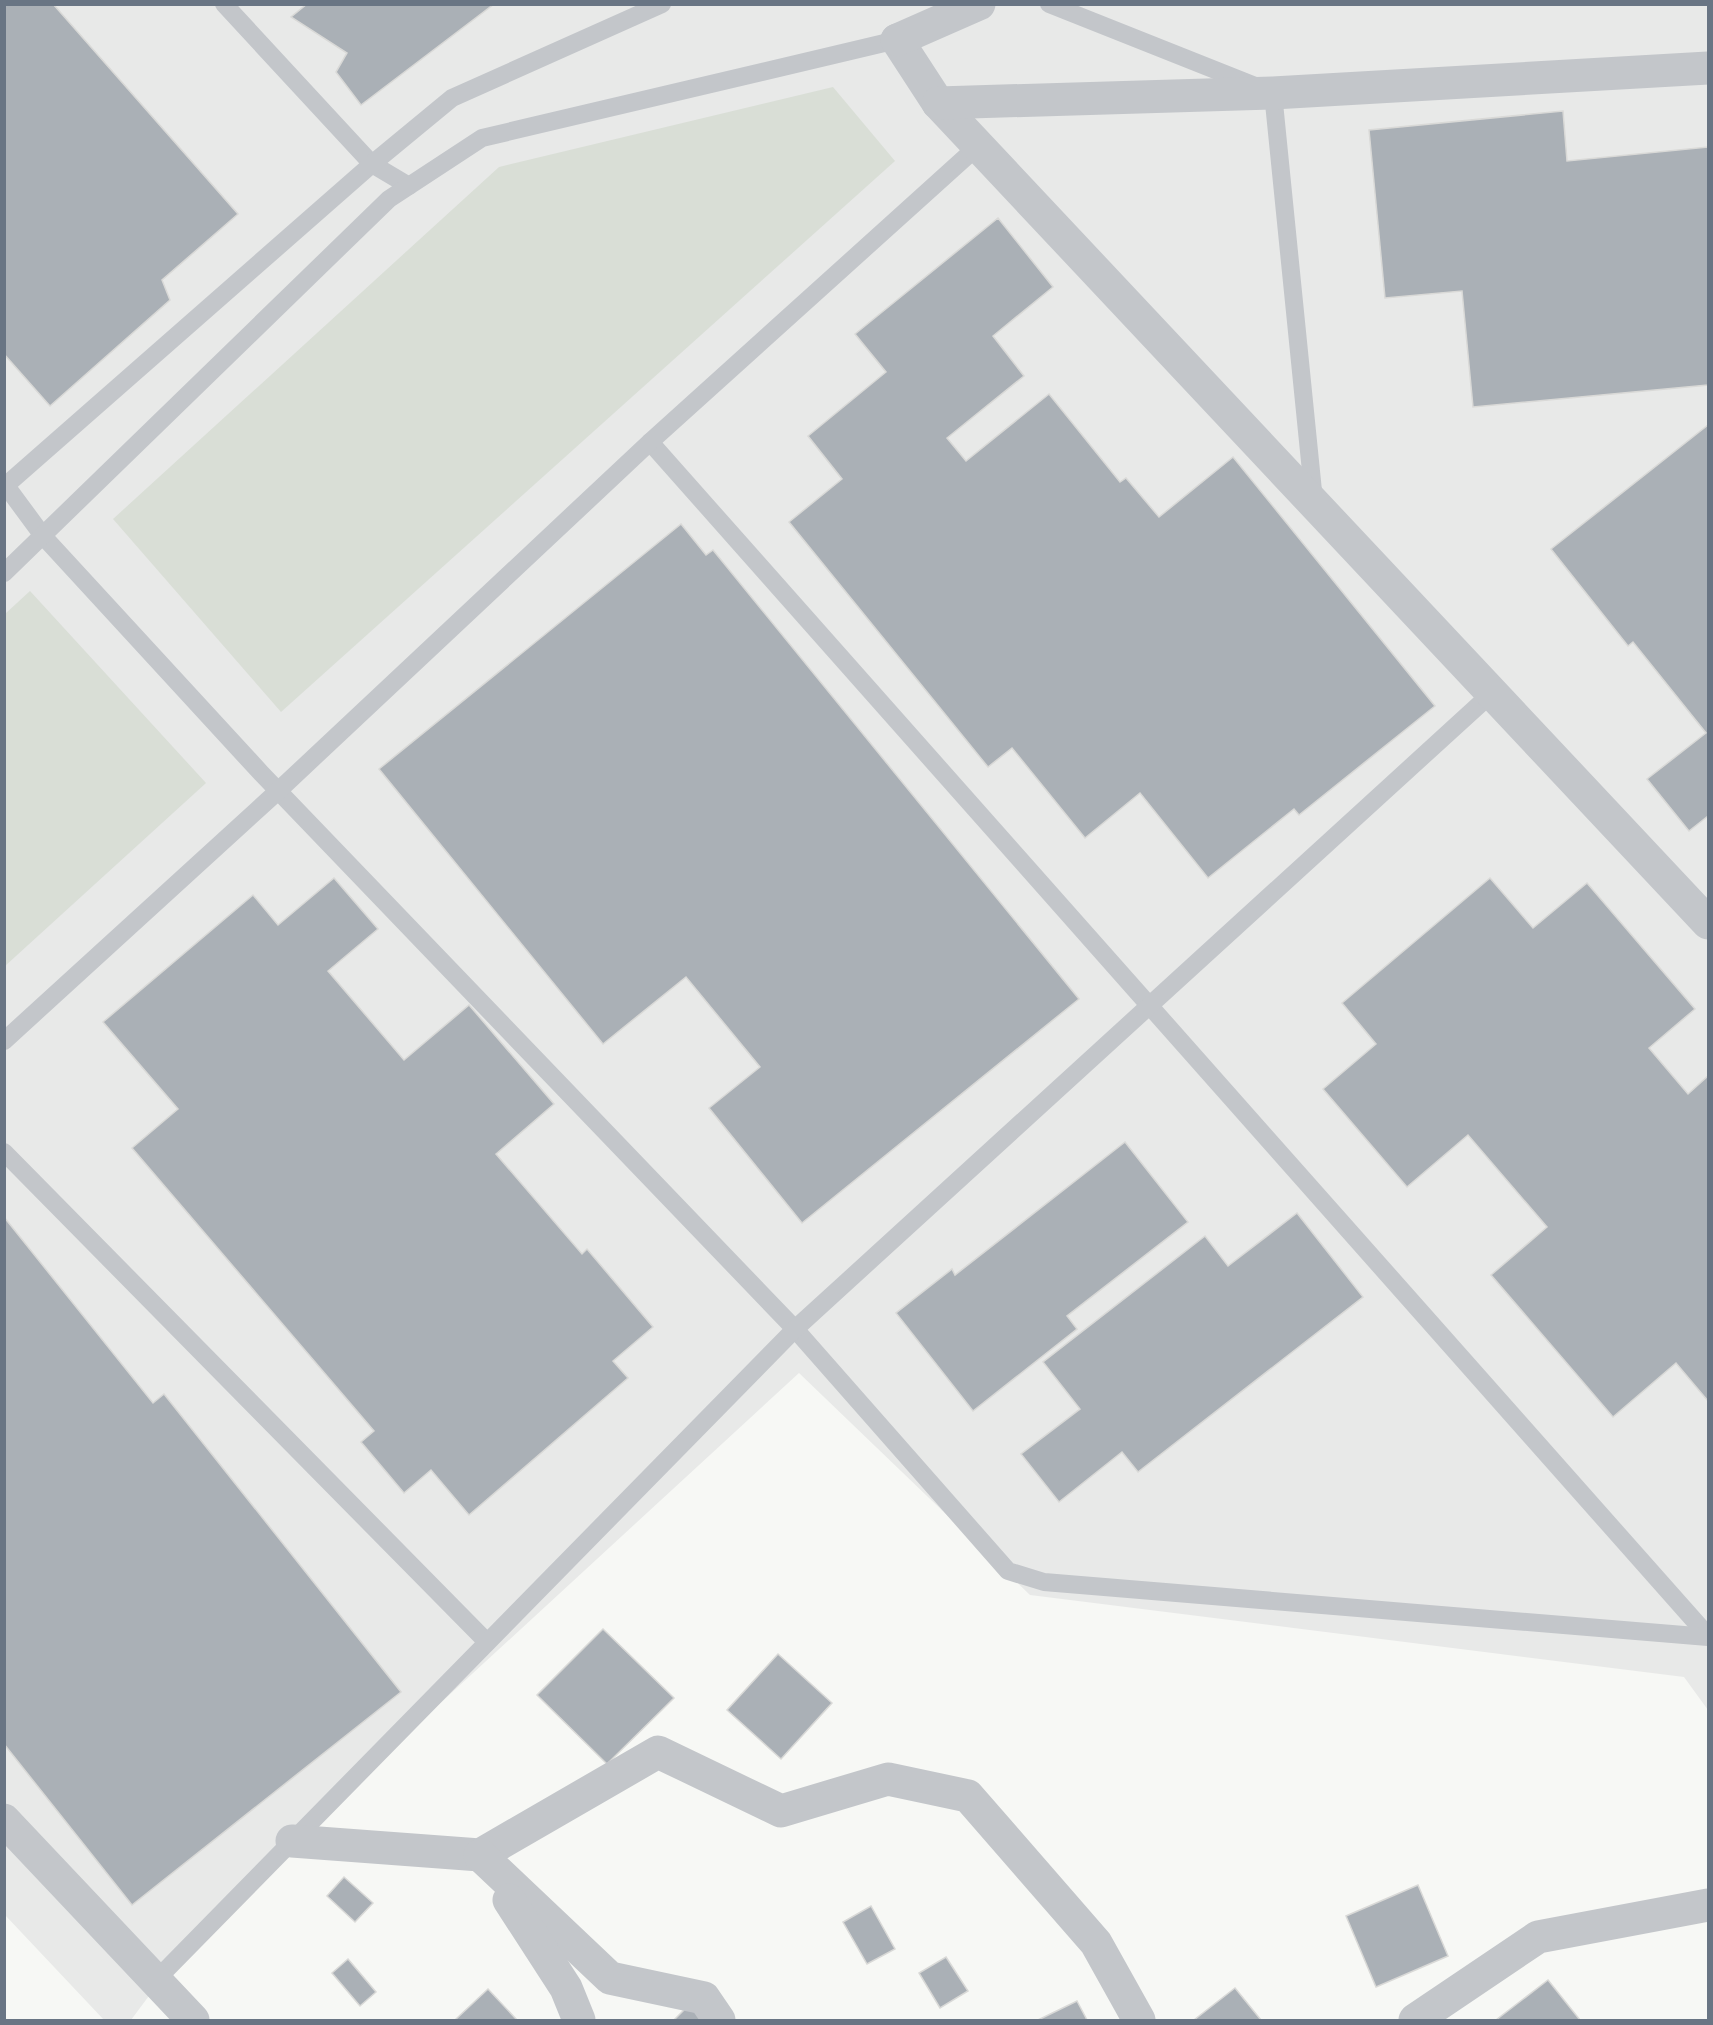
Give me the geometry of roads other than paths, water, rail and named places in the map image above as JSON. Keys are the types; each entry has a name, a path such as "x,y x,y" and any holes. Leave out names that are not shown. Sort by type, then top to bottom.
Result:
{"street":[{"path":"979,4 897,40 938,103 1708,923"},
{"path":"938,103 1273,93 1708,68"},
{"path":"292,1841 480,1855 658,1752 781,1811 888,1779 968,1796 1096,1943 1139,2020"},
{"path":"4,1820 193,2020"},
{"path":"480,1855 566,1988 579,2020"},
{"path":"480,1855 610,1978 704,1998 719,2020"},
{"path":"1415,2020 1538,1937 1708,1905"}],"lane":[{"path":"224,4 372,164 409,186"},
{"path":"662,4 452,98 372,164 5,485 43,536 278,791 795,1329 1008,1571 1044,1582 1708,1636"},
{"path":"1049,4 1273,93 1314,503"},
{"path":"4,573 389,199 482,138 897,40"},
{"path":"4,1041 278,791 650,442 978,146"},
{"path":"650,442 1708,1636"},
{"path":"155,1981 795,1329 1492,693"},
{"path":"4,1152 487,1642"}]}
